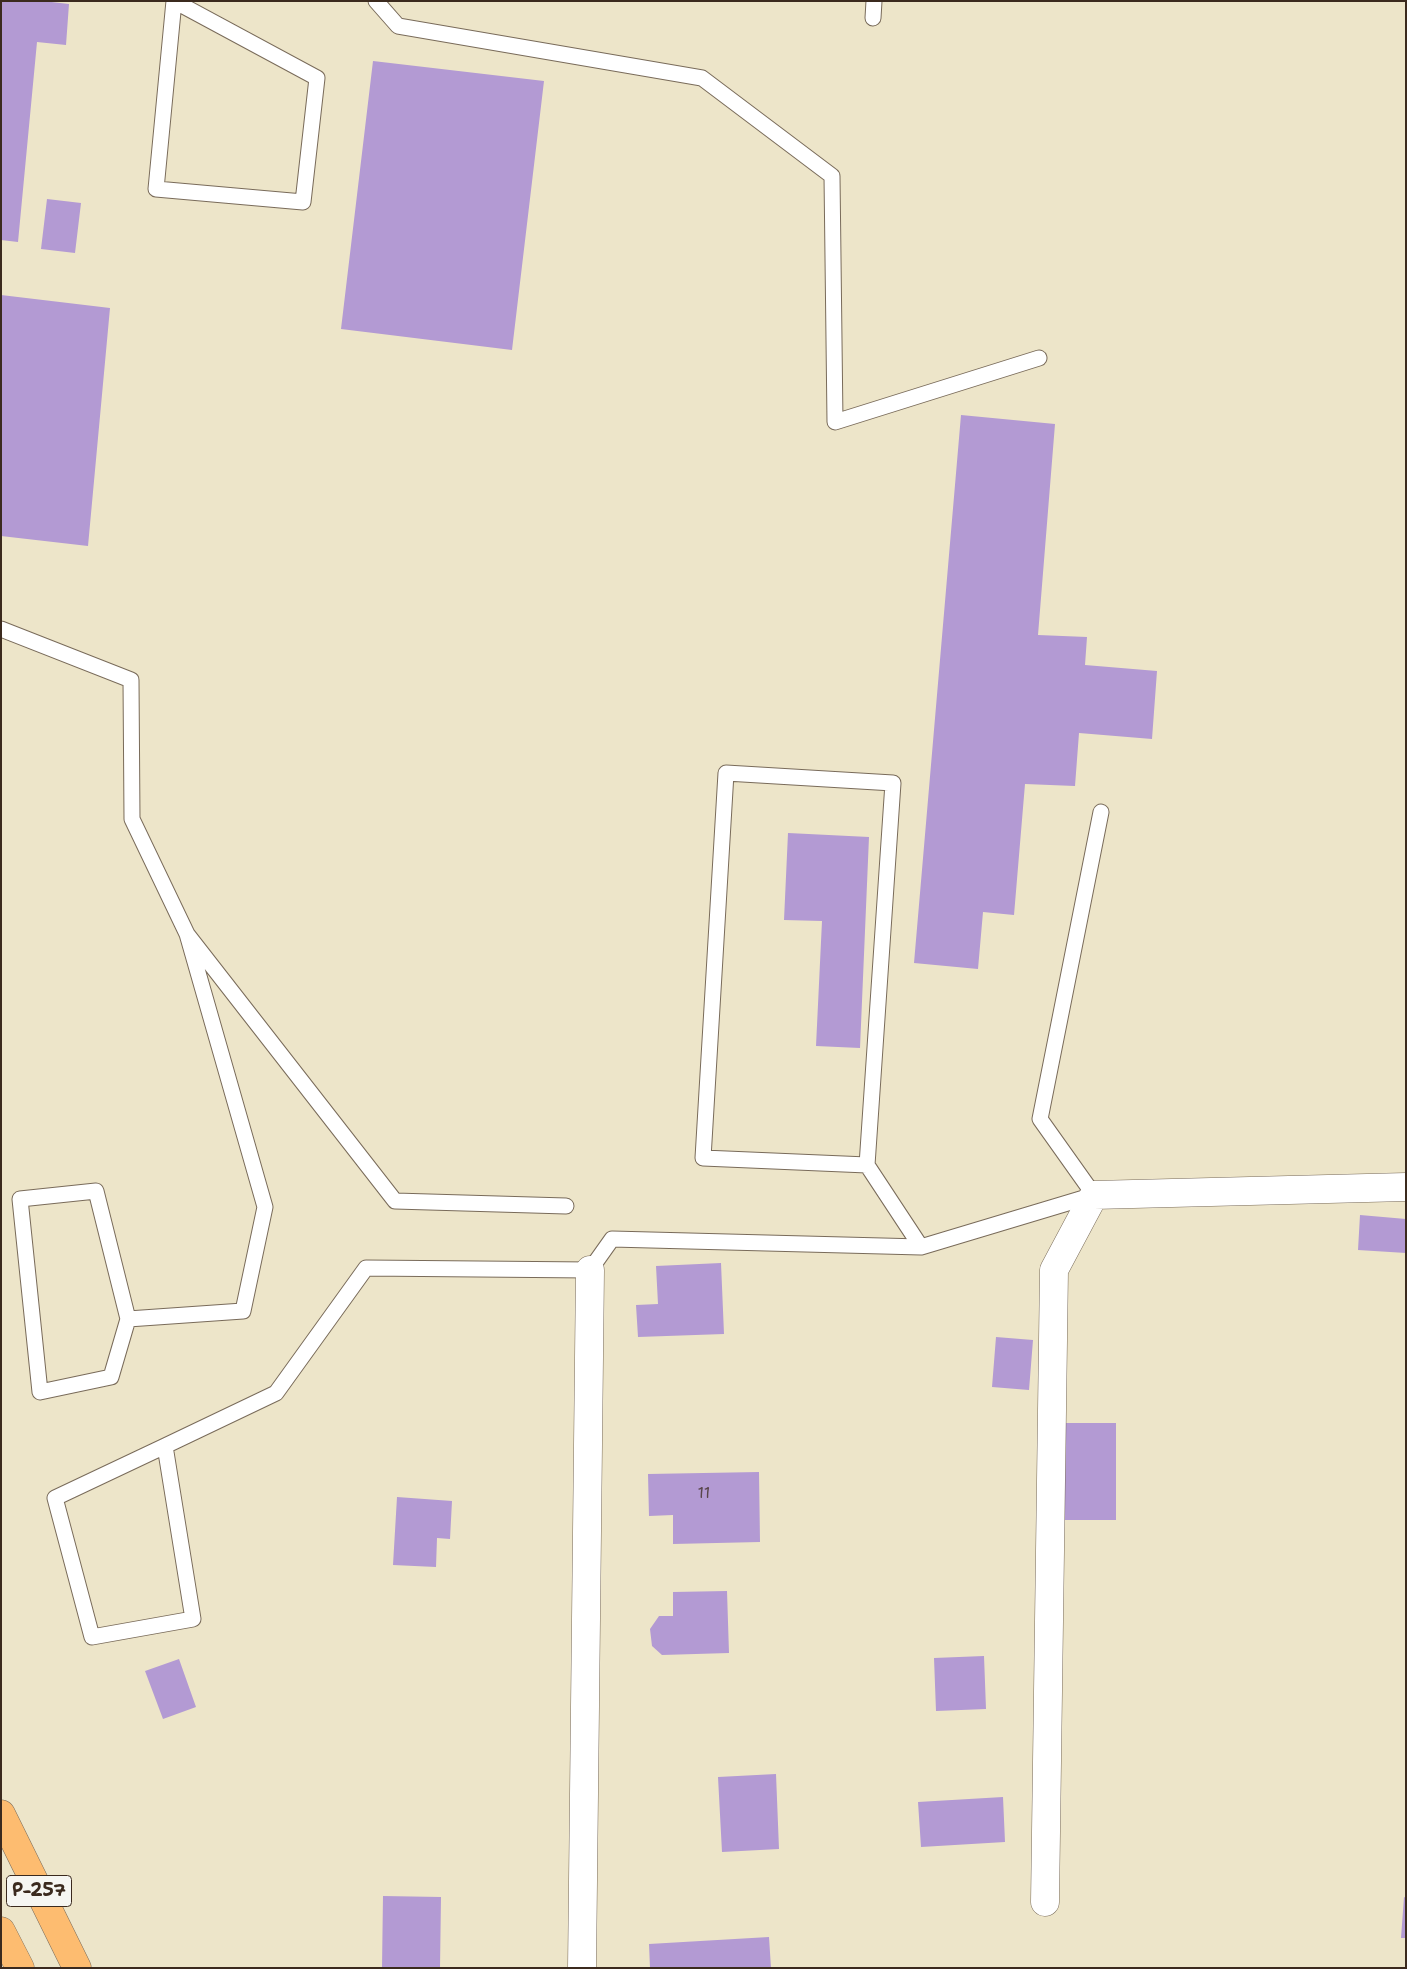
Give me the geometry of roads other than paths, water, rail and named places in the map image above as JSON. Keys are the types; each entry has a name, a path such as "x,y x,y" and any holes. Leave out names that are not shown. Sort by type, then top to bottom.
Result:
{"highway":[{"name":"Р-257","path":"1,1814 77,1968"},
{"name":"Р-257","path":"1,1931 20,1968"}],"street":[{"path":"1045,1902 1054,1270 1094,1195 1406,1186"},
{"path":"582,1968 590,1270"}],"lane":[{"path":"174,1 317,78 303,202 156,189 174,1"},
{"path":"376,1 398,26 702,78 832,176 835,422 1039,358"},
{"path":"873,18 874,1"},
{"path":"1,629 131,680 132,819 187,934 265,1207 244,1311 128,1319"},
{"path":"867,1165 704,1158 726,774 893,782 867,1165 921,1247"},
{"path":"165,1446 193,1618 92,1637 55,1498 276,1393 366,1268 590,1270 612,1239 921,1247 1094,1195 1040,1119 1101,812"},
{"path":"187,934 395,1201 566,1206"},
{"path":"96,1191 128,1319 110,1377 40,1392 20,1200 96,1191"}]}
